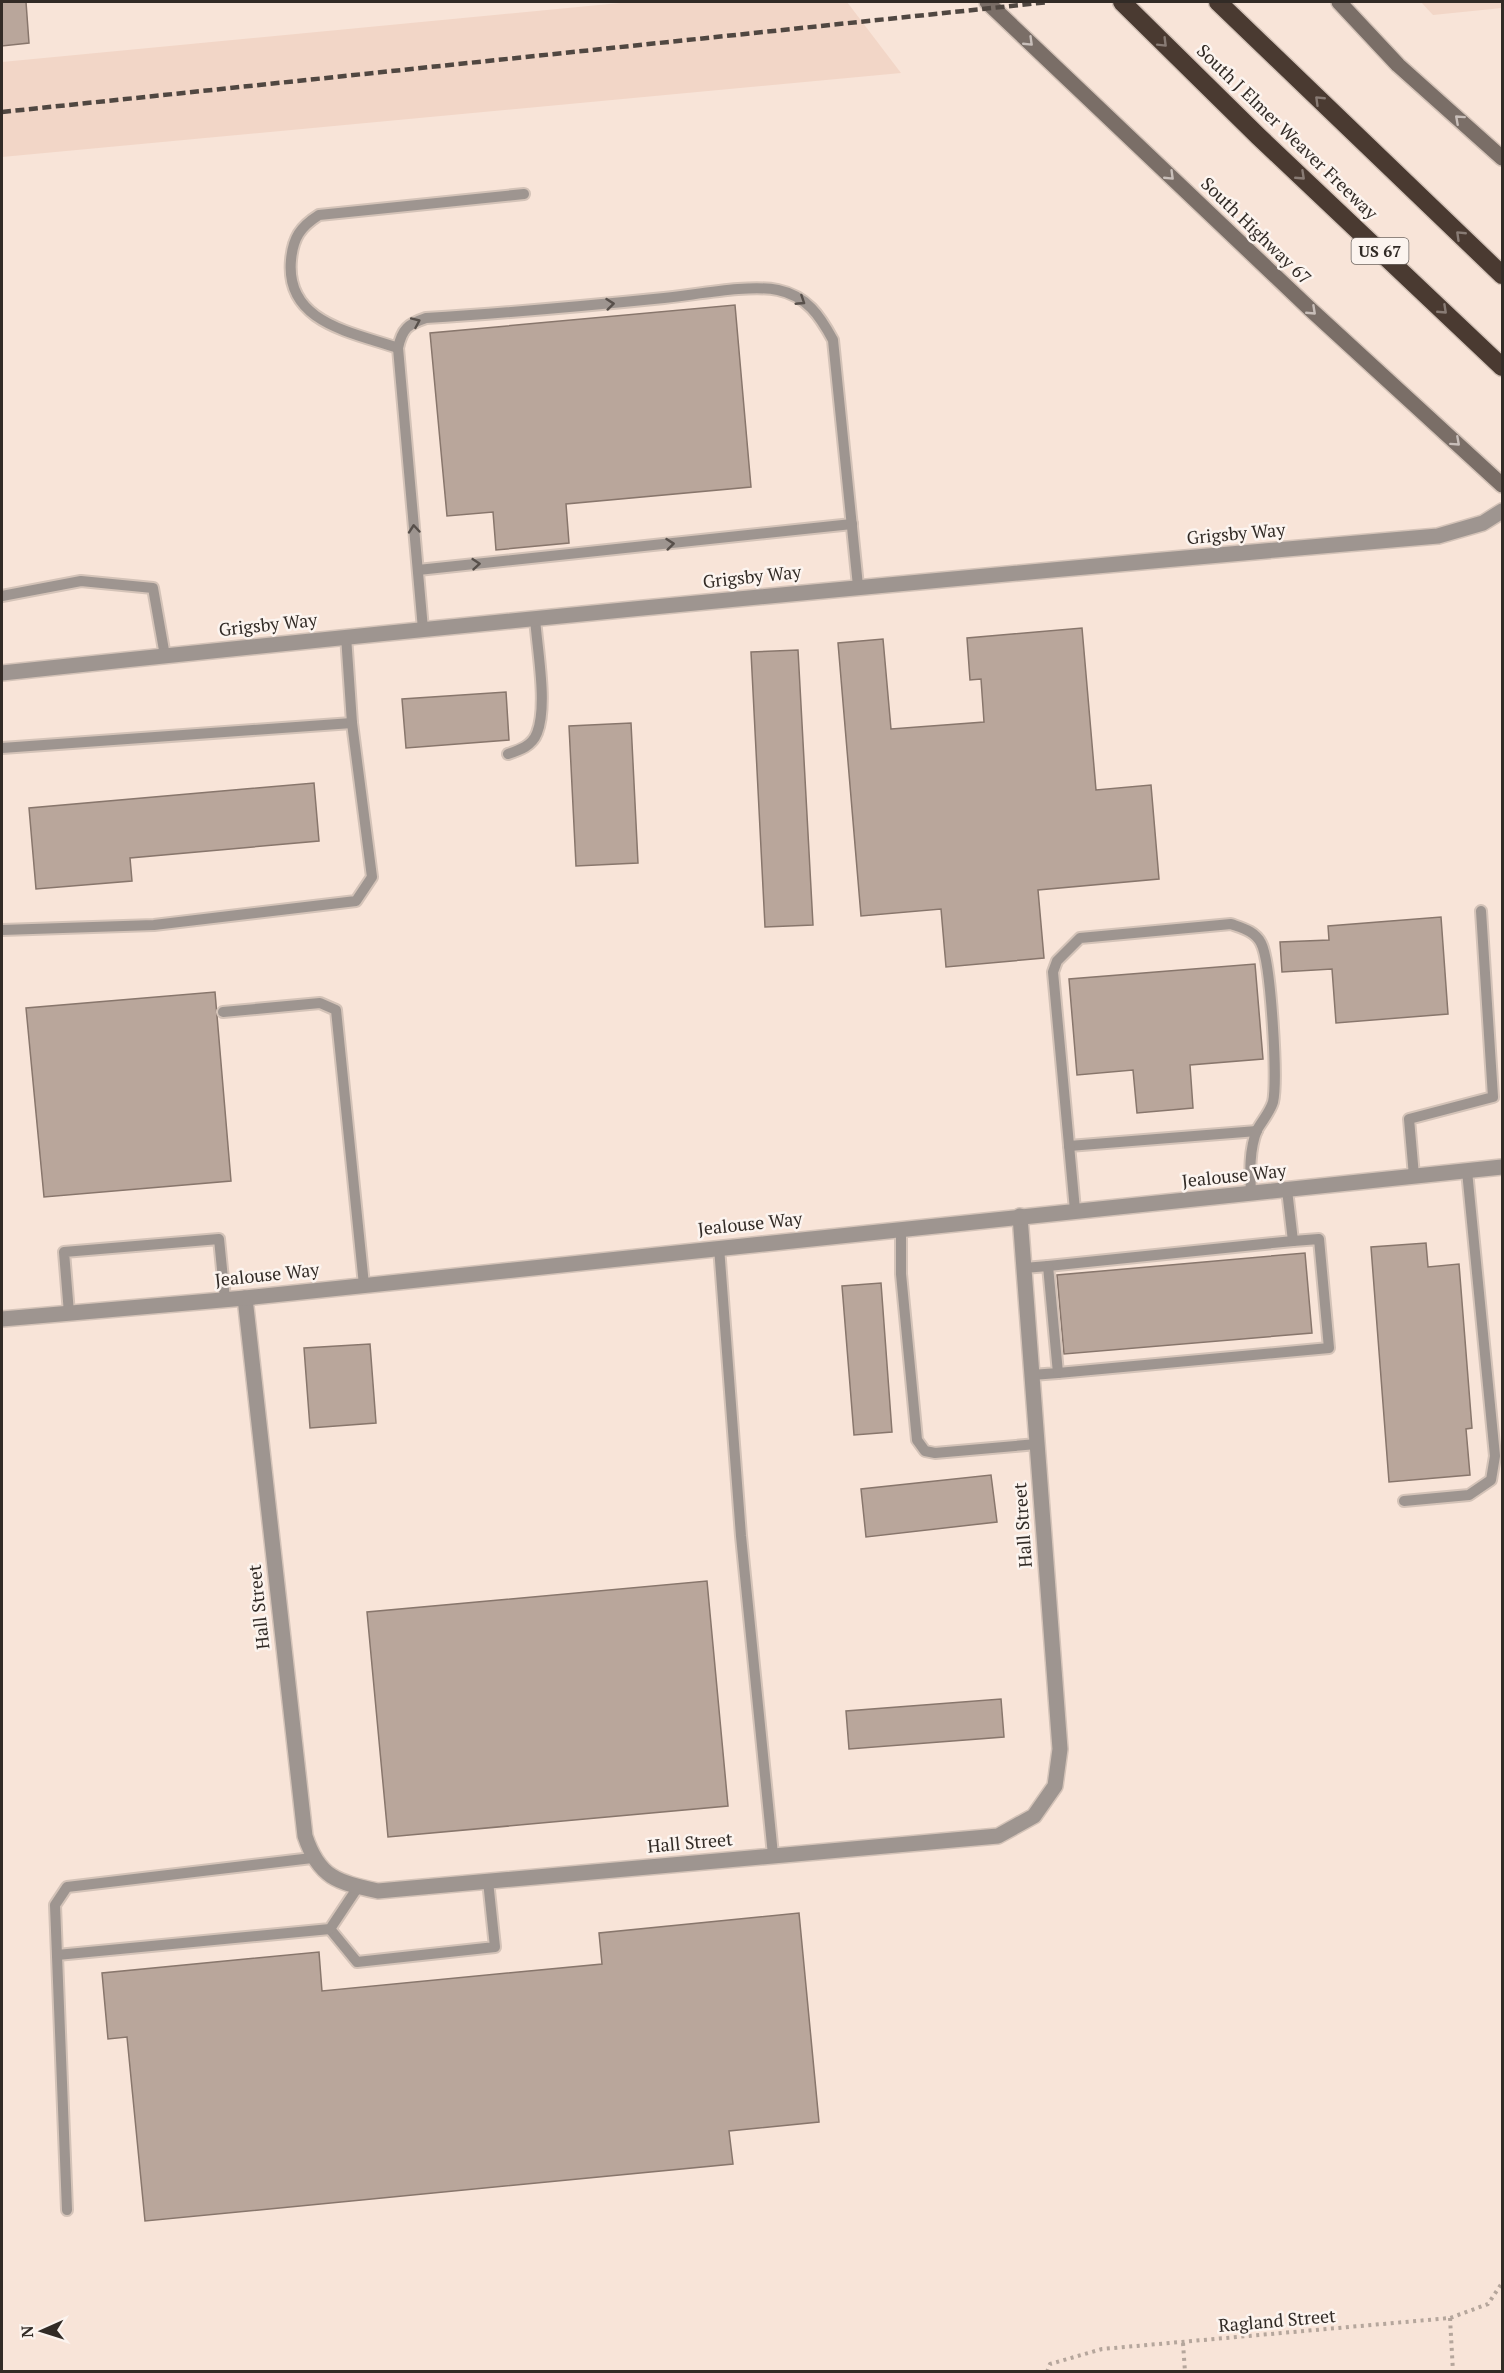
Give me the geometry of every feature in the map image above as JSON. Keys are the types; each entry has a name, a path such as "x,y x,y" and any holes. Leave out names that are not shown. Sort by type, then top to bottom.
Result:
{"highway":[{"name":"South J Elmer Weaver Freeway","path":"1122,2 1258,136 1503,367"},
{"path":"1218,2 1503,275"},
{"path":"1237,2 1267,50"}],"main road":[{"name":"South Highway 67","path":"987,2 1310,309 1503,485"},
{"path":"1339,2 1398,65 1503,158"}],"street":[{"name":"Grigsby Way","path":"2,673 346,636 858,586 1438,536 1483,523 1503,511"},
{"name":"Jealouse Way","path":"2,1319 245,1298 1503,1167"},
{"name":"Hall Street","path":"245,1298 305,1836 312,1858 339,1882 378,1892 998,1836 1034,1816 1055,1786 1060,1749 1020,1216"}],"lane":[{"path":"398,348 316,319 301,303 291,279 291,263 293,243 302,226 319,215 524,194"},
{"path":"423,629 398,348 401,333 409,323 426,318 537,311 737,291 777,290 798,297 818,313 833,340 858,586"},
{"path":"418,570 852,524"},
{"path":"2,596 81,581 153,588 165,656"},
{"path":"508,754 527,746 537,734 540,716 535,618"},
{"path":"2,930 154,925 356,901 372,877 352,723 346,636"},
{"path":"2,748 352,723"},
{"path":"1414,1176 1409,1119 1493,1097 1481,911"},
{"path":"1075,1210 1053,972 1057,961 1080,938 1231,924 1249,930 1261,942 1267,964 1275,1083 1273,1104 1257,1131 1251,1152 1251,1193"},
{"path":"223,1012 320,1003 336,1010 364,1285"},
{"path":"1069,1146 1257,1131"},
{"path":"1404,1501 1469,1495 1491,1480 1495,1456 1467,1171"},
{"path":"1287,1190 1293,1241"},
{"path":"901,1228 901,1274 916,1440 925,1451 935,1453 1037,1444"},
{"path":"69,1313 64,1252 219,1239 225,1299"},
{"path":"1024,1268 1319,1239 1329,1348 1032,1375"},
{"path":"719,1247 741,1536 773,1855"},
{"path":"1048,1266 1058,1373"},
{"path":"67,2210 55,1905 67,1887 312,1858"},
{"path":"330,1929 357,1962 495,1947 488,1881"},
{"path":"330,1929 358,1887"},
{"path":"57,1955 330,1929"}],"path":[{"name":"Ragland Street","path":"1047,2372 1050,2364 1102,2349 1450,2318 1488,2304 1503,2283"},
{"path":"1450,2318 1453,2372"},
{"path":"1183,2343 1185,2372"}],"shaded area":[{"path":"630,2 847,2 901,73 2,157 2,62"},
{"path":"1421,2 1502,2 1502,8 1433,15"}],"building":[{"path":"2,2 26,2 29,43 2,46"},
{"path":"735,305 751,487 566,504 569,543 496,550 493,512 447,516 430,333"},
{"path":"1082,628 1096,790 1151,785 1159,879 1038,890 1044,958 946,967 941,909 861,916 838,643 883,639 891,729 984,722 981,679 970,680 967,638"},
{"path":"798,650 813,925 765,927 751,652"},
{"path":"506,692 509,740 406,748 402,699"},
{"path":"631,723 638,863 576,866 569,726"},
{"path":"314,783 319,841 130,858 132,881 36,889 29,808"},
{"path":"1441,917 1448,1014 1336,1023 1332,969 1282,972 1280,942 1329,940 1328,926"},
{"path":"1255,964 1263,1059 1190,1065 1193,1108 1137,1113 1133,1070 1077,1075 1069,979"},
{"path":"215,992 231,1181 44,1197 26,1008"},
{"path":"1426,1243 1428,1267 1459,1264 1472,1428 1466,1429 1470,1475 1389,1482 1371,1247"},
{"path":"1305,1253 1312,1333 1064,1354 1057,1275"},
{"path":"881,1283 892,1432 854,1435 842,1286"},
{"path":"370,1344 376,1423 310,1428 304,1348"},
{"path":"991,1475 997,1522 866,1537 861,1489"},
{"path":"707,1581 728,1806 388,1837 367,1612"},
{"path":"1001,1699 1004,1737 849,1749 846,1711"},
{"path":"799,1913 819,2122 729,2131 733,2164 145,2221 127,2037 108,2039 102,1973 319,1952 322,1991 602,1964 599,1933"}],"railway":[{"path":"2,112 1049,2"}]}
